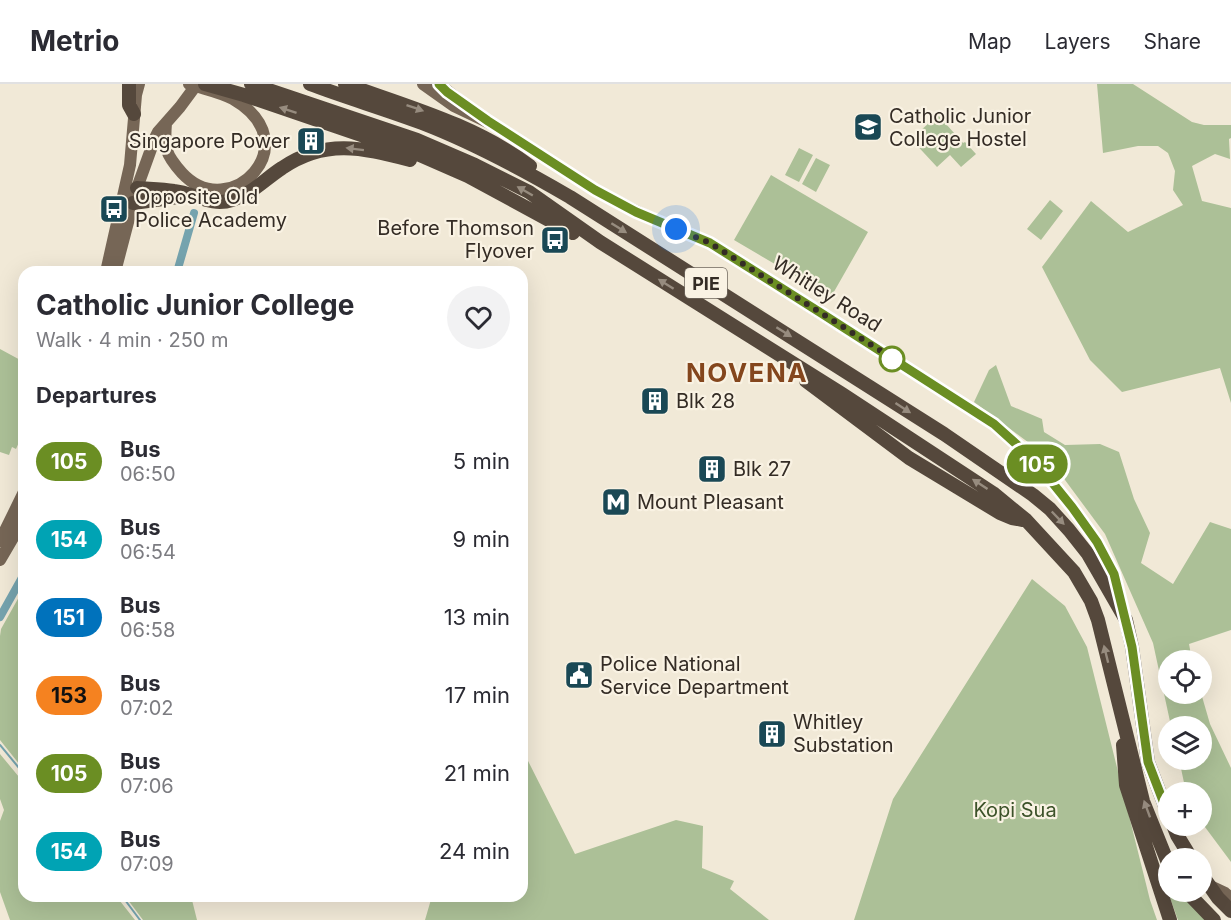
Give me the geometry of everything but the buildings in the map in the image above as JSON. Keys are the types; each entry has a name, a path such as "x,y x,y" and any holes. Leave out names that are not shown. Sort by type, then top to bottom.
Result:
{"highway":[{"path":"129,84 129,105 134,114"},
{"path":"205,84 346,123 468,176 582,237 600,242"},
{"name":"PIE","path":"251,84 346,123 417,140 529,192 600,242 734,327 763,351 909,458 1000,513 1026,520 1074,572 1091,601 1120,708"},
{"name":"PIE","path":"310,84 357,95 481,148 537,177 944,434 1050,509 1088,554 1126,620 1148,762 1158,788"},
{"path":"345,84 357,95"},
{"path":"137,188 177,191 191,189 213,202 231,201 253,191 292,162 317,151 342,148 378,152 412,160 469,185 502,194"},
{"path":"134,203 191,189"},
{"path":"1120,708 1143,801 1162,848"},
{"path":"1120,708 1126,784 1170,920"},
{"path":"1212,888 1231,911"},
{"path":"1197,902 1214,920"}],"main road":[{"path":"107,266 130,165 139,84"},
{"path":"166,123 164,143 167,153 186,177 191,189 224,189 244,182 257,170 263,160 265,143 261,126 256,118 243,105 225,95 189,84"},
{"path":"117,266 137,188 155,138 196,84"},
{"name":"Whitley Road","path":"423,84 454,106 488,121"},
{"name":"Whitley Road","path":"439,84 488,121 595,190 636,212 710,243 994,424 1034,460 1097,542 1114,574 1126,620"},
{"path":"0,541 18,504"},
{"path":"0,560 18,529"},
{"path":"1212,885 1231,898"}],"green space":[{"path":"1097,84 1133,84 1192,122 1204,125 1231,125 1230,159 1215,154 1192,166 1202,201 1231,208 1231,403 1220,368 1122,392 1090,360 1042,267 1091,201 1128,232 1183,205 1173,190 1175,171 1168,153 1158,146 1138,146 1103,153"},
{"path":"938,115 976,154 961,167 950,155 937,167 911,139"},
{"path":"799,148 813,155 799,182 785,175"},
{"path":"816,158 830,165 816,192 802,184"},
{"path":"771,175 868,232 831,297 734,240"},
{"path":"1050,200 1063,211 1041,240 1027,229"},
{"path":"0,349 18,359 18,444 16,449 12,447 9,455 0,452"},
{"path":"996,365 1011,406 1042,419 1044,432 1065,445 1100,444 1119,452 1134,499 1150,533 1141,563 1173,584 1210,522 1231,529 1231,630 1189,644 1190,650 1158,650 1158,666 1153,643 1105,534 1048,457 974,402 989,370"},
{"name":"Kopi Sua","path":"1032,579 1065,606 1087,647 1150,900 1157,920 854,920 893,799"},
{"path":"18,599 18,762 0,740 1,629"},
{"path":"1166,704 1204,704 1208,716 1169,716"},
{"path":"1212,728 1231,768 1231,862 1212,836 1212,782 1184,782 1181,770 1212,770"},
{"path":"0,754 18,776 18,902 121,902 135,920 10,920 0,892 0,821 4,810 0,799"},
{"path":"528,761 575,854 676,820 703,826 702,868 734,881 730,889 769,920 425,920 430,902 528,902"},
{"path":"130,902 192,902 197,920 143,920"},
{"path":"1172,902 1190,902 1209,920 1178,920"}],"waterway":[{"path":"179,266 194,213"},
{"path":"0,617 18,585"},
{"path":"0,745 18,767"},
{"path":"126,902 140,920"}],"bus line":[{"name":"105","path":"439,84 488,121 595,190 636,212 710,243 821,313 994,424 1034,460 1097,542 1114,574 1132,647 1148,762 1158,788"}],"place":[{"name":"Catholic Junior College Hostel","path":"868,127"},
{"name":"Singapore Power","path":"311,141"},
{"name":"Opposite Old Police Academy","path":"114,209"},
{"name":"Before Thomson Flyover","path":"555,240"},
{"name":"Blk 28","path":"655,401"},
{"name":"Blk 27","path":"712,469"},
{"name":"Mount Pleasant","path":"616,502"},
{"name":"Police National Service Department","path":"579,675"},
{"name":"Whitley Substation","path":"772,734"}],"district":[{"name":"NOVENA","path":"747,372"}],"route":[{"path":"676,229 710,243 897,361 892,359"}]}
